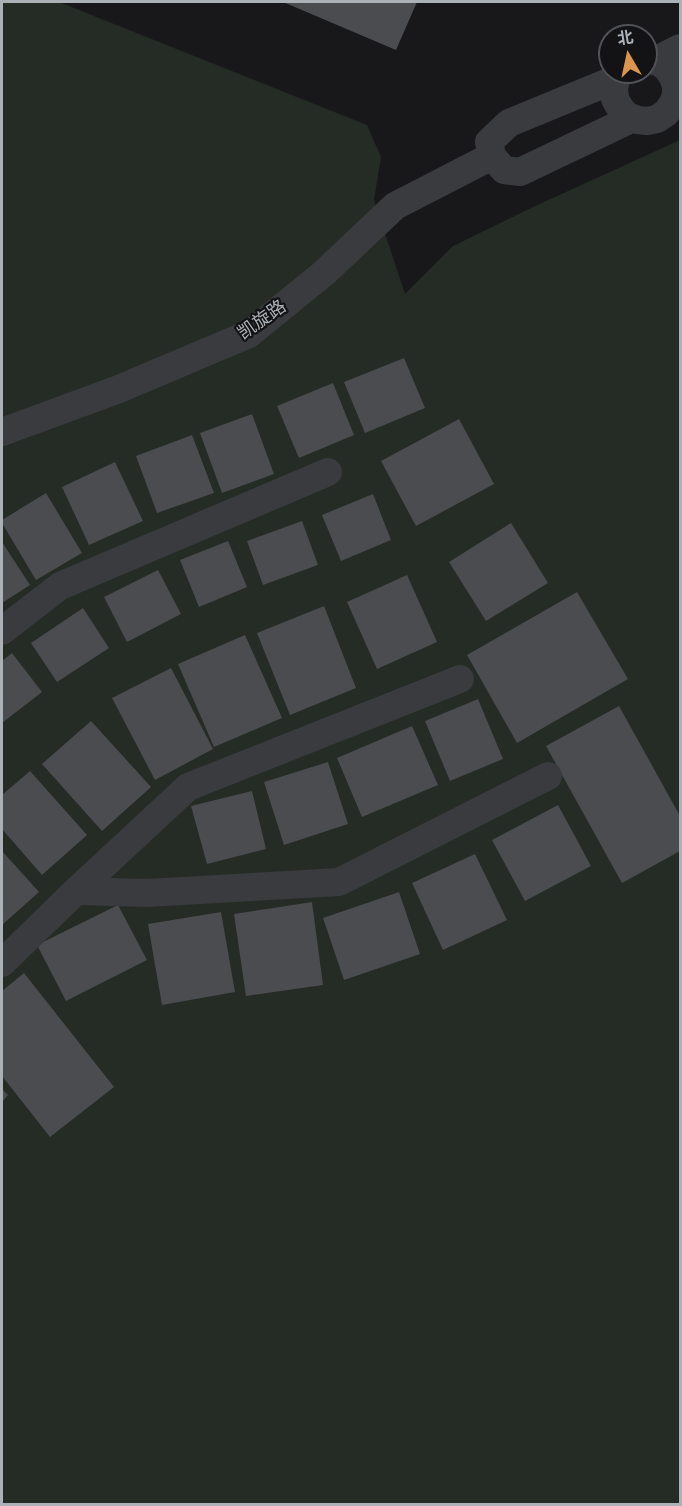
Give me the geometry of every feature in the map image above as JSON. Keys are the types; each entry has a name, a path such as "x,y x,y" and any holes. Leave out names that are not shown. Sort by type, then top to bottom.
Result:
{"street":[{"path":"658,58 681,48"},
{"path":"615,84 615,99 627,116 647,121 657,118 666,113 678,95 673,76 658,62"},
{"path":"598,84 509,123 489,142 492,156 504,170 520,172 633,118"},
{"name":"凯旋路","path":"2,432 119,389 249,334 324,273 394,206 492,156"},
{"path":"2,631 60,585 328,472"},
{"path":"2,963 188,787 460,679"},
{"path":"76,891 147,893 339,882 548,776"}],"shaded area":[{"path":"2,2 59,2 367,125 381,157 374,200 405,294 453,246 680,140 680,1504 2,1504"}],"building":[{"path":"283,2 417,2 396,50"},
{"path":"404,358 425,408 365,433 344,382"},
{"path":"333,383 354,435 299,458 277,406"},
{"path":"252,414 274,474 222,493 200,433"},
{"path":"459,419 494,484 416,526 381,461"},
{"path":"192,435 214,493 157,513 136,456"},
{"path":"115,462 143,521 89,545 62,487"},
{"path":"46,493 82,553 36,580 2,520"},
{"path":"373,494 391,540 341,561 322,515"},
{"path":"302,521 318,565 263,585 247,541"},
{"path":"511,523 548,583 486,621 449,562"},
{"path":"228,541 247,587 199,607 180,560"},
{"path":"2,542 30,585 2,603"},
{"path":"158,570 181,614 127,642 104,597"},
{"path":"407,575 437,642 377,669 347,602"},
{"path":"577,592 628,679 517,743 467,655"},
{"path":"324,606 356,688 290,715 257,633"},
{"path":"83,608 109,648 57,682 31,643"},
{"path":"245,635 282,718 214,747 178,664"},
{"path":"12,653 42,692 2,723 2,661"},
{"path":"171,668 213,749 155,780 112,698"},
{"path":"478,699 503,759 450,781 425,721"},
{"path":"619,706 680,816 680,851 622,883 546,746"},
{"path":"91,721 151,787 102,831 42,764"},
{"path":"412,726 438,785 362,817 337,758"},
{"path":"328,762 348,824 284,845 264,782"},
{"path":"30,771 87,835 42,875 2,829 2,795"},
{"path":"252,791 266,849 207,864 191,806"},
{"path":"558,805 591,866 525,901 492,840"},
{"path":"2,851 39,892 2,925"},
{"path":"475,854 507,920 443,950 412,883"},
{"path":"399,892 420,954 344,980 323,918"},
{"path":"312,902 323,985 246,996 234,914"},
{"path":"118,905 147,960 66,1001 37,945"},
{"path":"221,912 235,992 162,1005 148,924"},
{"path":"24,973 114,1087 50,1137 2,1076 2,991"},
{"path":"2,1089 8,1095 2,1102"}]}
